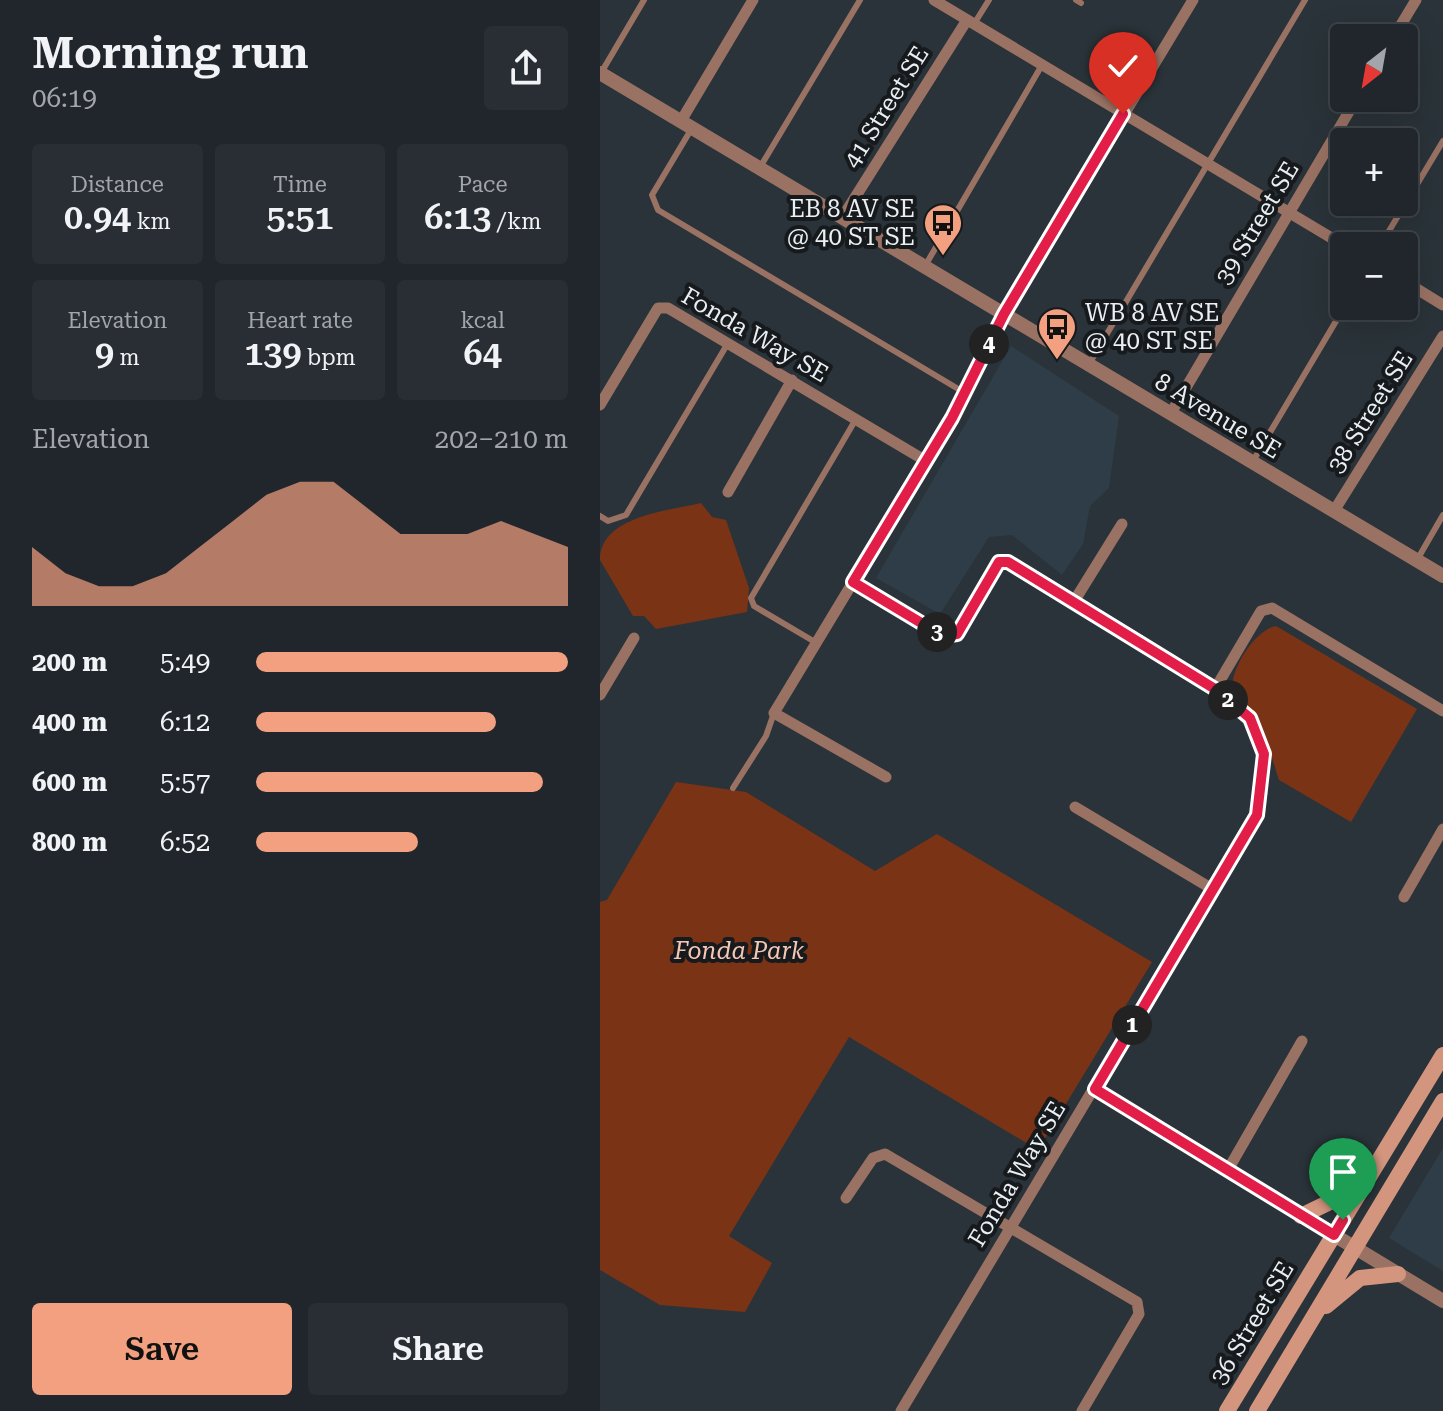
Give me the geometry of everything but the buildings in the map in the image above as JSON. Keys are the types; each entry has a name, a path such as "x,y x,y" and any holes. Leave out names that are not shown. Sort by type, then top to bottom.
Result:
{"main road":[{"name":"36 Street SE","path":"1227,1411 1443,1055"},
{"name":"36 Street SE","path":"1257,1411 1443,1101"},
{"path":"1301,1216 1334,1200 1373,1170"},
{"path":"1313,1318 1360,1278 1398,1274"}],"street":[{"path":"687,124 753,0"},
{"path":"934,0 1330,237"},
{"path":"886,777 774,713 926,461 965,393 1004,314 1193,0"},
{"path":"1401,24 1416,0"},
{"name":"41 Street SE","path":"842,218 970,22"},
{"name":"8 Avenue SE","path":"600,73 1443,576"},
{"name":"39 Street SE","path":"1171,413 1349,112"},
{"path":"1418,290 1443,305"},
{"name":"Fonda Way SE","path":"600,405 658,308 668,308 926,461"},
{"name":"38 Street SE","path":"1334,511 1443,336"},
{"path":"728,492 792,380"},
{"path":"1073,603 1122,524"},
{"name":"Fonda Way SE","path":"853,582 943,636 957,634 999,562 1008,562 1215,689 1250,718 1264,754 1257,815 901,1411"},
{"path":"1215,689 1261,611 1272,608 1443,711"},
{"path":"600,695 634,638"},
{"path":"1075,807 1214,890"},
{"path":"1404,897 1443,829"},
{"path":"1229,1168 1302,1041"},
{"path":"1095,1089 1443,1301"},
{"path":"846,1198 873,1158 885,1154 1137,1302 1139,1314 1082,1411"}],"lane":[{"path":"600,73 644,0"},
{"path":"759,169 860,0"},
{"path":"970,22 989,0"},
{"path":"1089,364 1305,0"},
{"path":"925,266 1042,65"},
{"path":"687,124 652,195 658,210 965,393"},
{"path":"1388,232 1443,141"},
{"path":"1253,462 1337,320"},
{"path":"600,516 608,521 626,515 728,342"},
{"path":"815,642 754,606 751,598 856,419"},
{"path":"1416,560 1443,515"},
{"path":"733,788 766,736 774,713"}],"shaded area":[{"path":"1011,346 1119,416 1109,488 1090,506 1083,544 1062,575 1012,535 989,537 940,614 876,578"},
{"path":"1443,1148 1443,1271 1389,1238"}],"green space":[{"path":"701,503 712,517 726,520 749,588 747,612 656,629 644,616 633,616 600,560 603,545 611,534 638,518"},
{"path":"1276,626 1417,709 1351,822 1279,780 1259,723 1233,690 1235,672 1246,652 1260,634"},
{"name":"Fonda Park","path":"676,782 746,792 875,871 937,834 1152,962 1038,1150 849,1037 729,1236 772,1263 745,1312 660,1305 600,1270 600,902 607,900"}],"place":[{"name":"EB 8 AV SE @ 40 ST SE","path":"943,257"},
{"name":"WB 8 AV SE @ 40 ST SE","path":"1057,361"}],"route":[{"path":"1123,114 1004,314 952,418 853,582 943,636 957,634 999,562 1008,562 1215,689 1250,718 1264,754 1257,815 1095,1089 1229,1168 1334,1235 1343,1220"}]}
